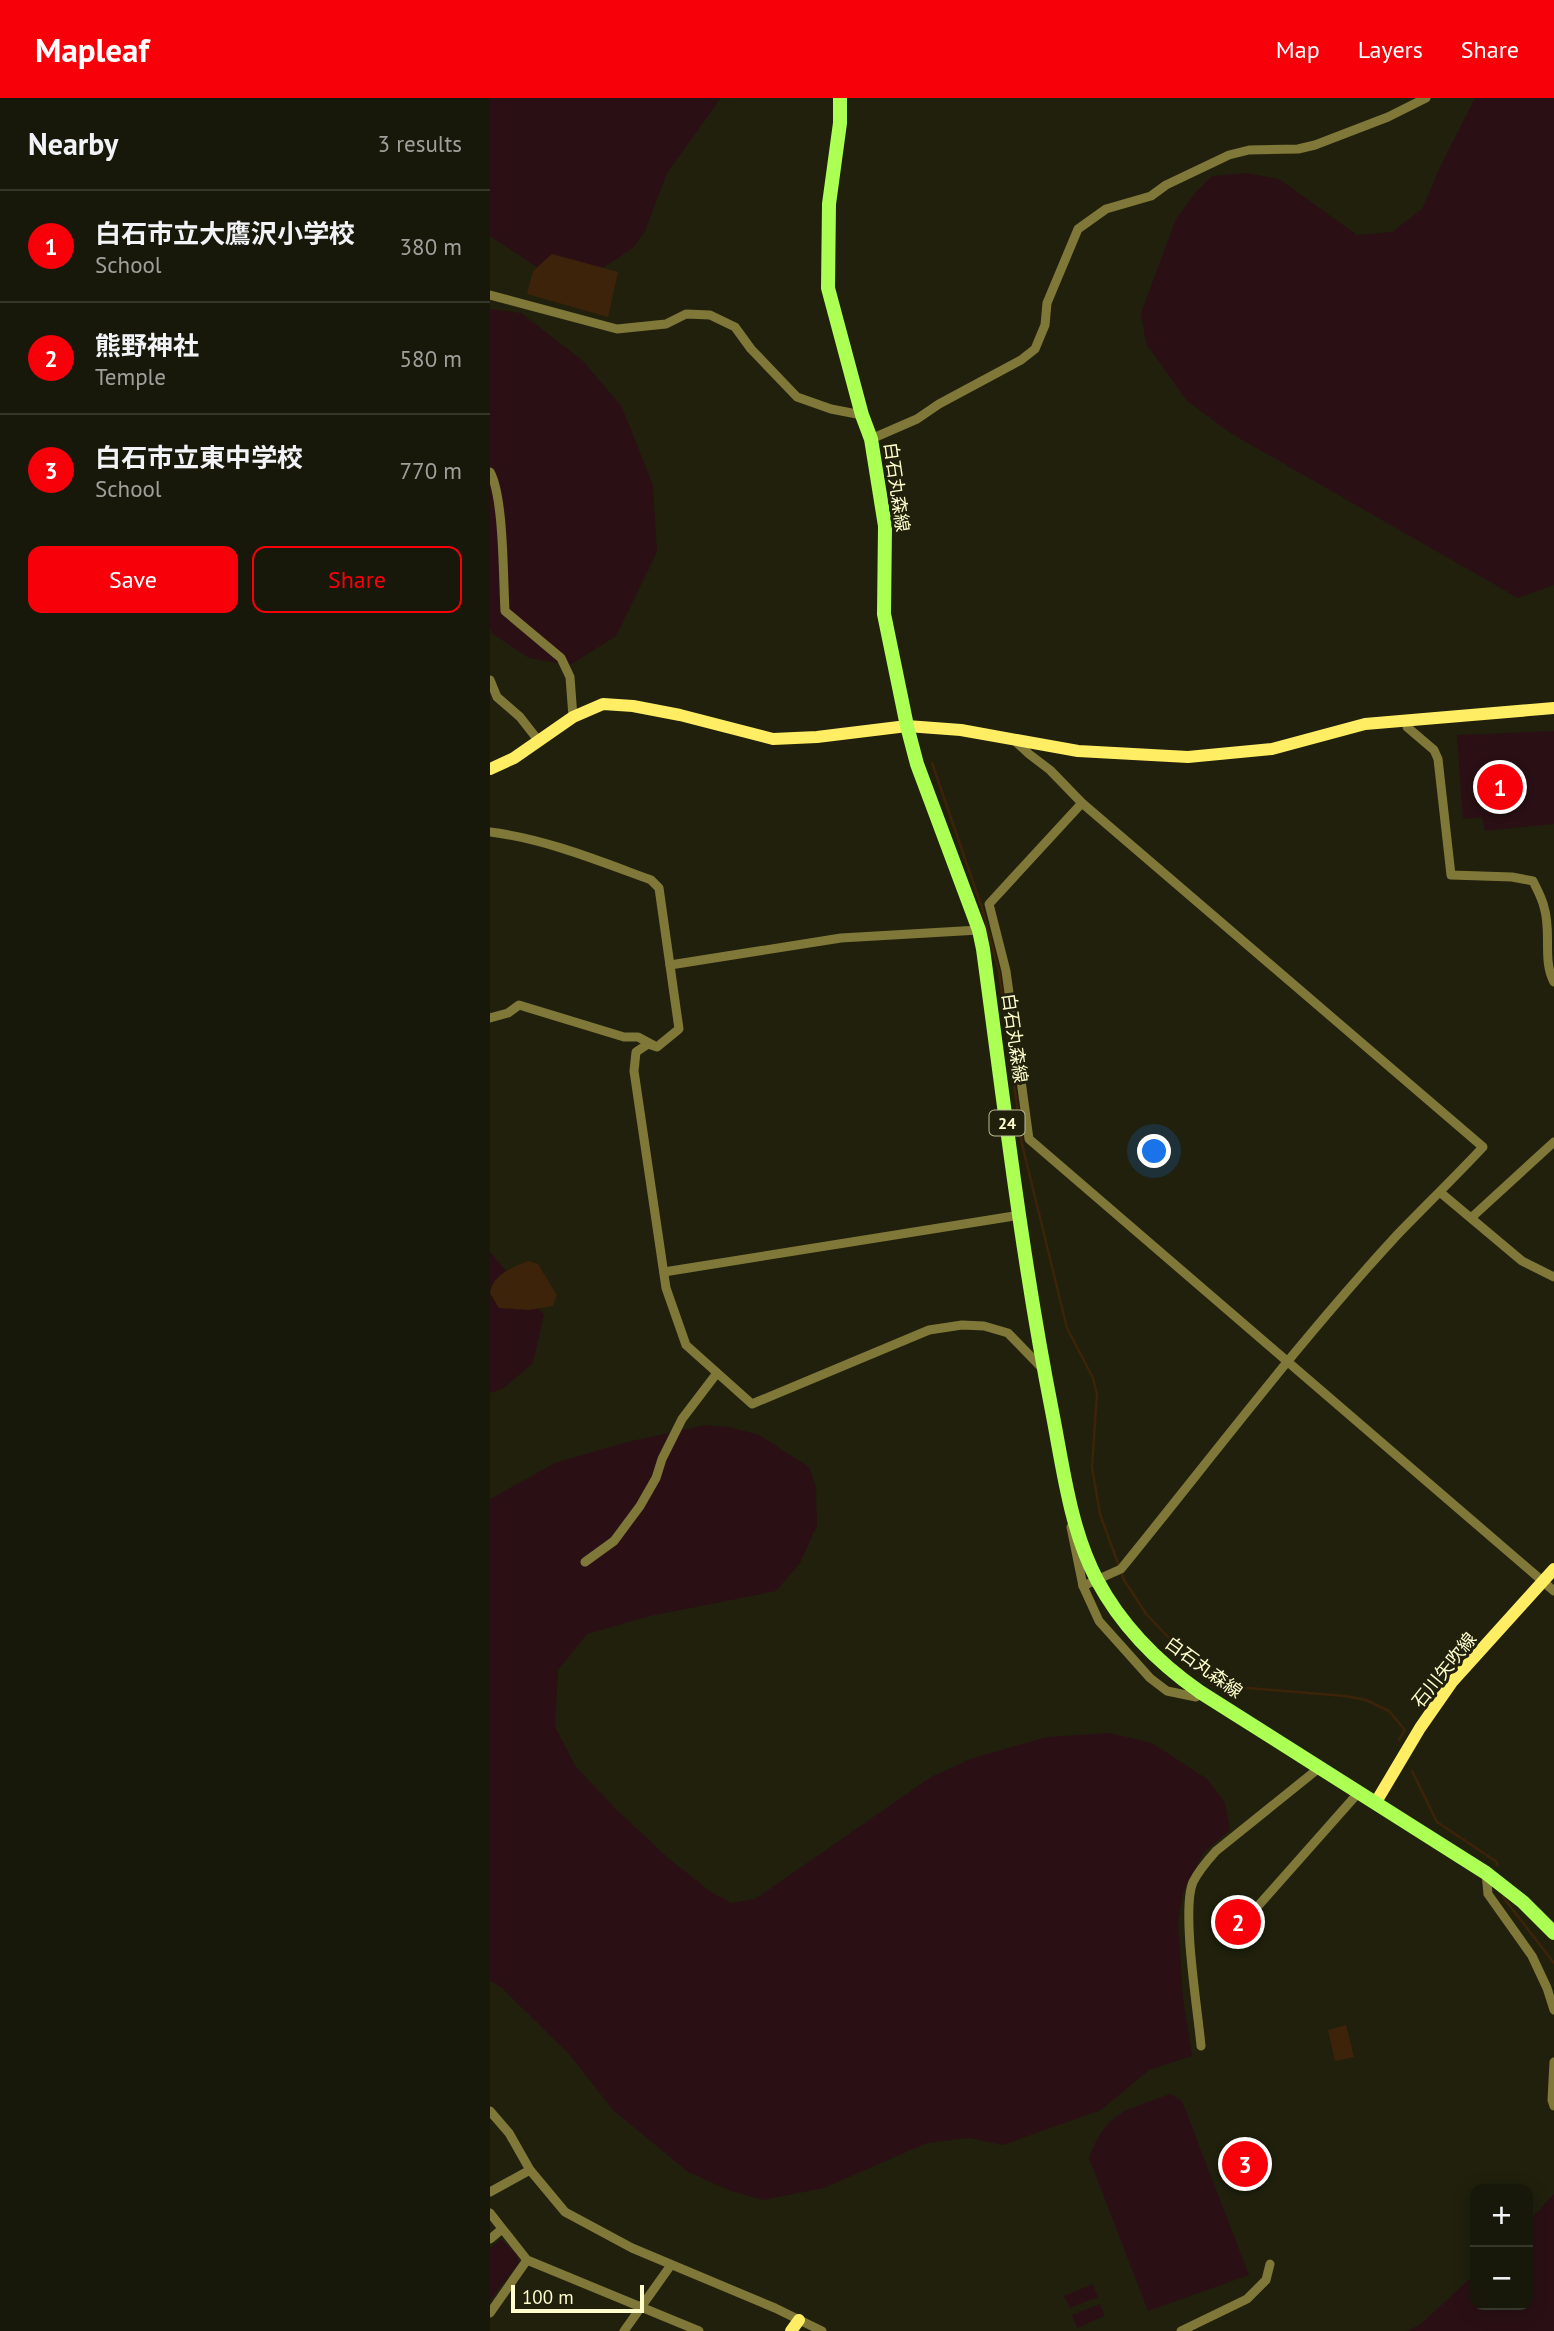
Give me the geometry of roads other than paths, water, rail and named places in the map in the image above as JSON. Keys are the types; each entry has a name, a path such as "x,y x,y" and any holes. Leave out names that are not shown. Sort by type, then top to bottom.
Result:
{"main road":[{"name":"白石丸森線","path":"840,98 840,123 829,204 828,288 871,439 885,526 884,614 907,726 916,764 979,930 1044,1369 1090,1583 1147,1649 1200,1692 1486,1873 1523,1902 1554,1933"}],"street":[{"path":"871,439 917,419 939,404 1021,360 1035,349 1045,325 1047,303 1078,229 1107,209 1151,196 1166,185 1229,155 1249,150 1298,149 1315,145 1388,117 1426,98"},
{"path":"490,295 617,329 666,324 686,314 710,315 734,327 797,397 831,409 862,415"},
{"path":"490,472 496,482 505,611 561,658 570,677 573,717"},
{"path":"490,680 498,697 520,717 538,740"},
{"path":"490,769 514,758 573,717 603,704 633,706 773,739 817,737 907,726 961,730 1079,751 1188,757 1272,750 1365,724 1554,708"},
{"path":"1407,720 1407,727 1434,750 1438,759 1451,875 1512,877 1533,881 1545,907 1549,949 1547,969 1554,982"},
{"path":"1014,739 1082,803 1483,1147 1399,1234 1117,1570 1090,1583"},
{"path":"1082,803 989,904 1006,971 1029,1139 1554,1591"},
{"path":"490,832 520,837 573,852 655,883 659,888 679,1029 657,1046"},
{"path":"670,965 841,938 979,930"},
{"path":"490,1018 508,1013 519,1005 624,1037 638,1037 657,1046"},
{"path":"657,1046 648,1044 636,1052 634,1071 666,1287 686,1345 752,1404 929,1330 962,1325 984,1326 1008,1333 1044,1369"},
{"path":"1471,1218 1554,1142"},
{"path":"1441,1193 1522,1261 1554,1277"},
{"path":"664,1272 1020,1215"},
{"path":"585,1562 614,1541 640,1506 682,1419 718,1373"},
{"name":"石川矢吹線","path":"1376,1802 1420,1728 1452,1682 1554,1569"},
{"path":"1201,2046 1188,1910 1192,1884 1216,1851 1320,1768"},
{"path":"1250,1915 1359,1792"},
{"path":"1486,1873 1488,1894 1532,1956 1554,2010"},
{"path":"1554,2062 1554,2106"},
{"path":"490,2111 509,2133 530,2170 565,2212 632,2248 729,2288 795,2326 822,2331"},
{"path":"490,2192 530,2170"},
{"path":"490,2213 527,2260 699,2331"},
{"path":"490,2239 502,2229"},
{"path":"490,2313 527,2260"},
{"path":"1181,2331 1247,2300 1266,2280 1270,2264"},
{"path":"624,2331 671,2265"}],"waterway":[{"path":"932,763 982,908 999,972 1022,1144 1067,1328 1093,1378 1097,1394 1092,1467 1100,1514 1124,1580 1147,1615 1175,1644 1236,1687 1366,1700 1389,1711 1405,1730 1399,1740"},
{"path":"1412,1771 1437,1822 1497,1862 1497,1865"},
{"path":"1503,1897 1554,1963"}],"place":[{"name":"白石市立大鷹沢小学校","path":"1500,787"},
{"name":"熊野神社","path":"1238,1922"},
{"name":"白石市立東中学校","path":"1245,2164"}]}
